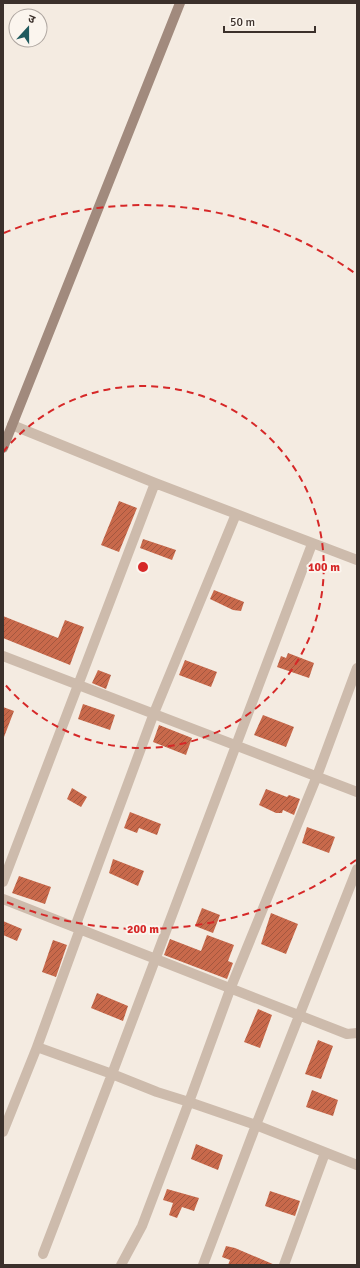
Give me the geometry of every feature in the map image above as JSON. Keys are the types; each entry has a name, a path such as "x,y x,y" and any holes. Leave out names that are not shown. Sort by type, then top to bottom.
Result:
{"main road":[{"path":"3,448 180,3"}],"street":[{"path":"12,425 155,484 357,560"},
{"path":"3,882 155,484"},
{"path":"3,1132 38,1047 77,928 154,713 236,514"},
{"path":"43,1254 312,544"},
{"path":"3,656 357,792"},
{"path":"121,1265 142,1226 231,987 285,858 357,668"},
{"path":"203,1265 256,1125 357,870"},
{"path":"3,899 301,1014 347,1034 357,1033"},
{"path":"38,1047 157,1092 256,1125 357,1165"},
{"path":"284,1265 325,1153"}],"building":[{"path":"119,501 137,508 119,552 101,545"},
{"path":"143,539 176,550 172,560 140,548"},
{"path":"214,590 244,602 241,611 233,610 210,599"},
{"path":"3,616 58,638 65,620 84,627 70,665 3,638"},
{"path":"288,653 314,663 309,678 277,667 281,656 286,658"},
{"path":"185,660 217,672 211,687 179,675"},
{"path":"98,670 111,675 106,689 92,683"},
{"path":"83,704 115,715 110,730 78,719"},
{"path":"3,707 14,711 4,737 3,737"},
{"path":"263,715 294,727 286,747 254,735"},
{"path":"159,725 192,738 186,755 153,742"},
{"path":"72,788 87,797 81,807 67,799"},
{"path":"266,789 287,797 289,795 300,799 294,815 283,810 282,813 276,813 259,805"},
{"path":"130,812 161,824 157,835 139,828 137,833 124,828"},
{"path":"307,827 335,837 329,853 302,843"},
{"path":"113,859 144,871 138,886 109,873"},
{"path":"19,876 51,887 45,904 12,893"},
{"path":"202,908 220,915 213,933 195,926"},
{"path":"271,913 298,924 286,954 261,944"},
{"path":"3,921 22,929 17,941 3,935"},
{"path":"207,935 234,945 228,961 233,963 227,979 164,955 170,939 201,951"},
{"path":"53,940 67,945 56,977 42,972"},
{"path":"97,993 128,1006 123,1021 91,1008"},
{"path":"258,1009 272,1015 260,1048 244,1042"},
{"path":"318,1040 333,1046 321,1079 305,1074"},
{"path":"312,1090 338,1100 333,1116 306,1107"},
{"path":"196,1144 223,1155 218,1170 191,1159"},
{"path":"167,1189 199,1198 194,1211 182,1207 177,1218 169,1215 173,1203 163,1200"},
{"path":"270,1191 300,1201 295,1216 265,1206"},
{"path":"226,1246 235,1248 275,1265 228,1265 230,1260 222,1257"}]}
